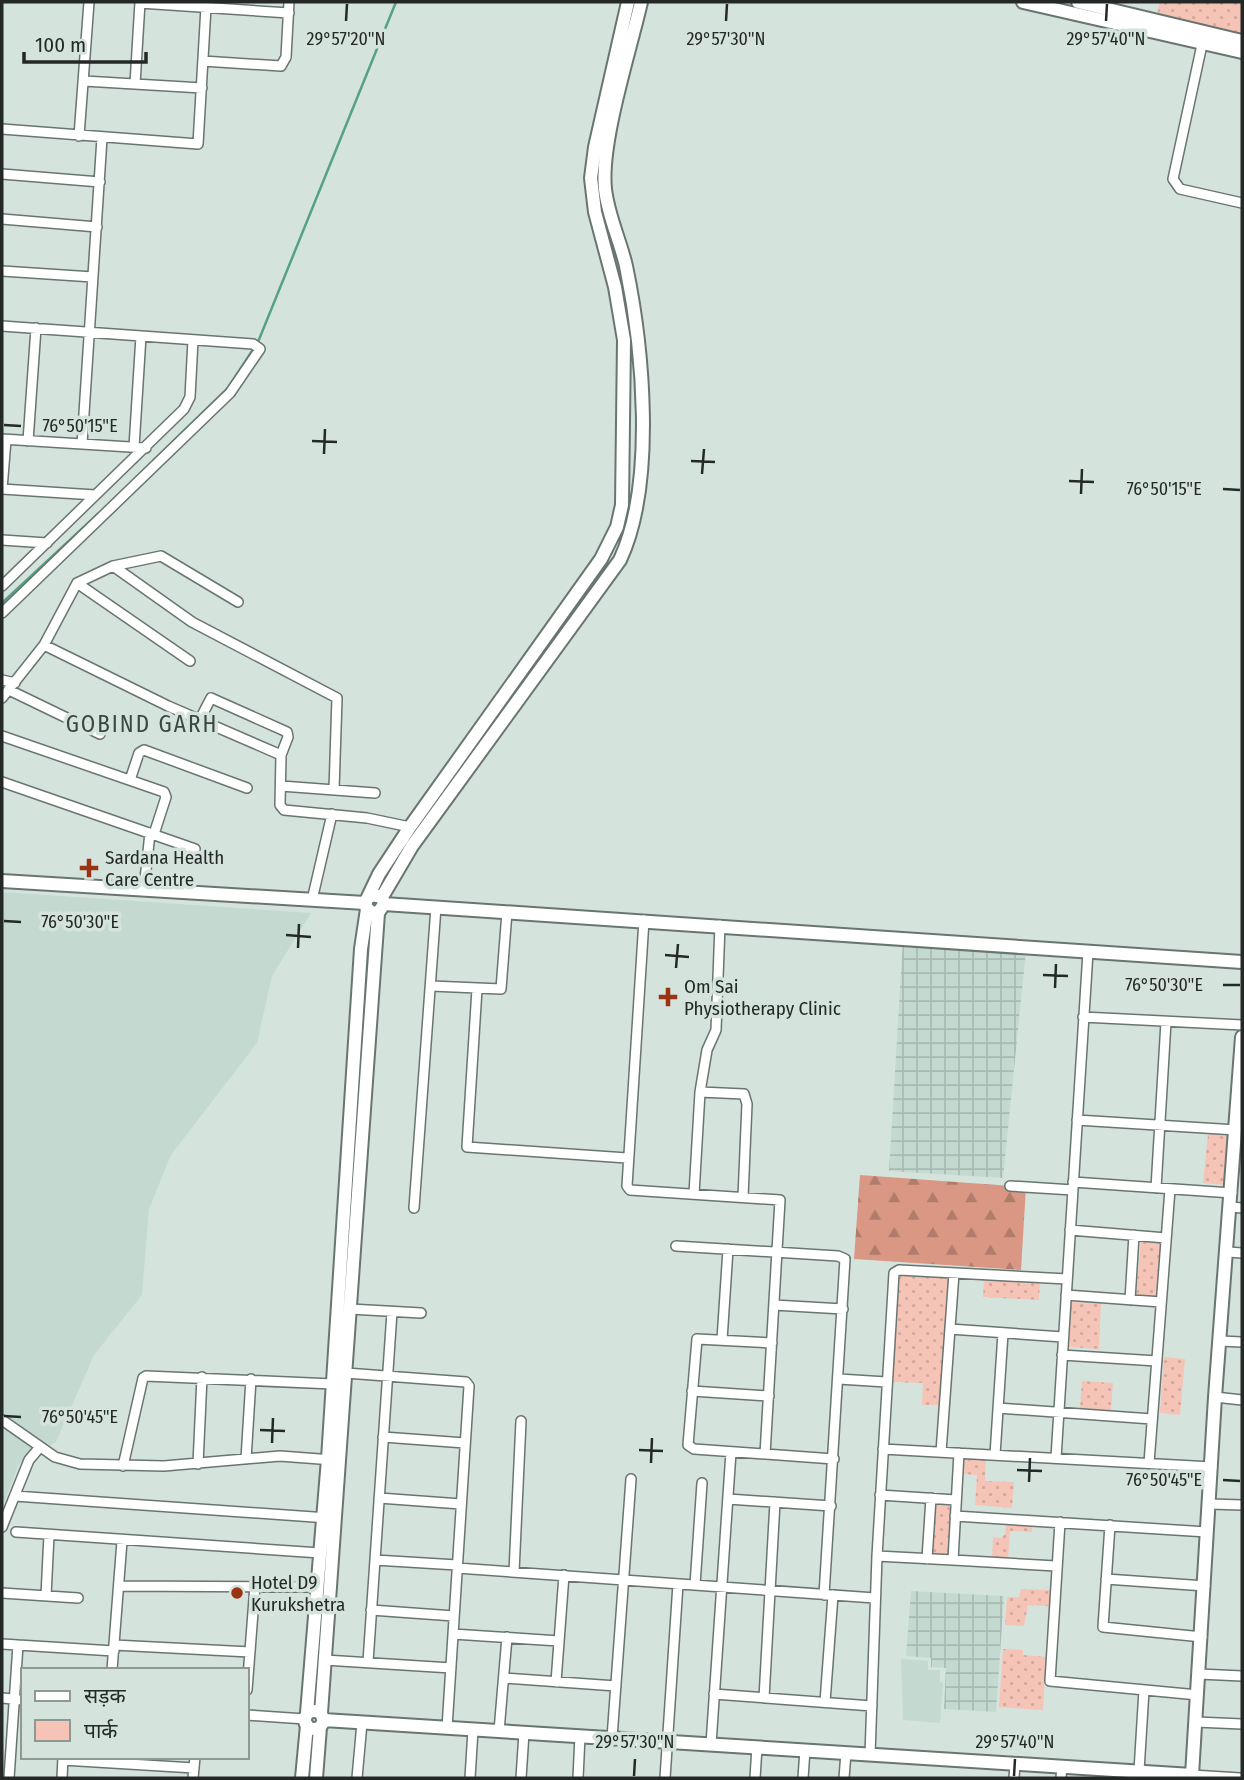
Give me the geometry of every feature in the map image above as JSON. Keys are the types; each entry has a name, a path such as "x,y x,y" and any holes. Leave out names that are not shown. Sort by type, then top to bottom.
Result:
{"main road":[{"path":"302,1778 323,1517 335,1460 346,1373 374,904 379,874 595,568 617,527 624,477 624,340 615,287 595,212 591,178 595,147 628,2"},
{"path":"316,1778 337,1518 333,1384 360,948 374,904 412,846 620,560 630,539 642,446 639,351 627,272 605,189 606,156 641,2"},
{"path":"1023,2 1204,38 1242,41"},
{"path":"1078,2 1204,38 1242,52"},
{"path":"2,881 644,920 1242,962"},
{"path":"322,1720 1015,1763 1061,1772 1118,1774 1139,1771 1192,1776 1215,1397 1227,1252 1236,1208 1232,1193 1242,1037"},
{"path":"306,1719 314,1729 322,1720"}],"street":[{"path":"79,136 89,2"},
{"path":"135,84 140,2 206,7 235,5 289,13"},
{"path":"203,61 281,66 286,57 289,2"},
{"path":"2,129 198,144 206,7"},
{"path":"1204,38 1173,179 1180,189 1242,203"},
{"path":"84,81 202,88"},
{"path":"82,444 102,138"},
{"path":"2,174 100,182"},
{"path":"2,219 97,227"},
{"path":"2,271 93,277"},
{"path":"2,326 255,345 258,352 230,393 2,613"},
{"path":"28,441 36,328"},
{"path":"134,447 141,336"},
{"path":"2,586 146,448 188,403 193,340"},
{"path":"95,495 2,489 4,439 146,448"},
{"path":"2,540 47,543"},
{"path":"2,698 44,645 77,583 113,566 161,556 238,602"},
{"path":"113,566 192,622 337,698 334,790"},
{"path":"77,583 190,661"},
{"path":"44,645 199,720 281,755"},
{"path":"2,680 100,734"},
{"path":"199,720 209,701 214,699 287,732 288,737 281,755 280,805 284,810 332,814 410,827"},
{"path":"2,736 166,794 152,834 144,889"},
{"path":"130,780 139,753 144,750 247,788"},
{"path":"2,782 195,849"},
{"path":"281,786 375,793"},
{"path":"312,900 332,814"},
{"path":"414,1208 436,907"},
{"path":"430,986 501,989 507,912"},
{"path":"644,920 626,1186 631,1190 780,1200 765,1454"},
{"path":"694,1194 700,1091 707,1050 716,1030 720,925"},
{"path":"1056,1458 1088,951"},
{"path":"477,989 467,1147 627,1158"},
{"path":"1083,1017 1242,1025"},
{"path":"1156,1188 1166,1022"},
{"path":"700,1091 744,1094 747,1097 743,1197"},
{"path":"1077,1120 1236,1130"},
{"path":"1010,1186 1156,1188 1232,1193"},
{"path":"1149,1463 1170,1189"},
{"path":"1070,1230 1166,1238"},
{"path":"1130,1300 1134,1235"},
{"path":"676,1245 838,1256 845,1259 831,1506 825,1702"},
{"path":"722,1340 727,1249"},
{"path":"1227,1252 1242,1253"},
{"path":"870,1755 880,1495 894,1273 899,1270 1067,1279"},
{"path":"941,1452 954,1273"},
{"path":"1066,1295 1161,1302"},
{"path":"774,1305 843,1309"},
{"path":"350,1309 421,1313"},
{"path":"368,1662 392,1312"},
{"path":"950,1329 1063,1336"},
{"path":"995,1455 1003,1333"},
{"path":"772,1343 699,1339 695,1342 688,1445 694,1449 834,1459"},
{"path":"1220,1341 1242,1342"},
{"path":"1062,1355 1157,1361"},
{"path":"346,1373 468,1383 447,1728"},
{"path":"123,1466 143,1378 151,1374 333,1384"},
{"path":"198,1464 202,1377"},
{"path":"246,1460 251,1379"},
{"path":"839,1379 886,1382"},
{"path":"692,1391 769,1396"},
{"path":"1215,1397 1242,1400"},
{"path":"998,1408 1152,1419"},
{"path":"2,1420 66,1462 123,1466 198,1464 280,1456 335,1460"},
{"path":"514,1572 521,1421"},
{"path":"383,1437 465,1443"},
{"path":"2,1527 29,1460 40,1447"},
{"path":"883,1448 1212,1467"},
{"path":"711,1744 731,1452"},
{"path":"953,1560 959,1452"},
{"path":"612,1738 631,1479"},
{"path":"695,1585 702,1482"},
{"path":"880,1495 956,1500"},
{"path":"15,1496 337,1518"},
{"path":"379,1498 461,1504"},
{"path":"927,1559 931,1498"},
{"path":"728,1499 831,1506"},
{"path":"764,1698 775,1502"},
{"path":"1210,1504 1242,1506"},
{"path":"955,1516 1207,1532"},
{"path":"1059,1522 1050,1682 1198,1695"},
{"path":"1110,1525 1103,1627 1202,1637"},
{"path":"16,1532 320,1553"},
{"path":"46,1596 49,1535"},
{"path":"112,1668 122,1541"},
{"path":"877,1556 1056,1566"},
{"path":"375,1560 875,1598"},
{"path":"556,1682 564,1575"},
{"path":"1106,1579 1205,1586"},
{"path":"665,1778 678,1584"},
{"path":"119,1586 317,1587"},
{"path":"248,1677 255,1586"},
{"path":"2,1593 78,1598"},
{"path":"371,1611 454,1616"},
{"path":"453,1634 559,1641"},
{"path":"499,1731 507,1637"},
{"path":"2,1644 250,1652"},
{"path":"9,1778 19,1700 18,1645"},
{"path":"325,1660 451,1668"},
{"path":"1199,1674 1242,1676"},
{"path":"504,1678 616,1686"},
{"path":"1139,1771 1144,1690"},
{"path":"714,1694 872,1706"},
{"path":"2,1698 19,1700"},
{"path":"248,1715 306,1719"},
{"path":"1196,1722 1242,1724"},
{"path":"357,1778 362,1723"},
{"path":"470,1778 473,1730"},
{"path":"521,1778 524,1733"},
{"path":"578,1778 580,1736"},
{"path":"755,1778 757,1747"},
{"path":"803,1778 805,1750"},
{"path":"844,1778 846,1753"},
{"path":"62,1778 63,1759 194,1768"},
{"path":"193,1778 195,1759"},
{"path":"1014,1778 1015,1763"},
{"path":"1192,1776 1240,1778"}],"shaded area":[{"path":"2,892 311,913 272,976 257,1043 171,1155 149,1209 142,1295 94,1355 56,1442 19,1464 2,1508"},
{"path":"903,939 1026,951 1003,1178 889,1171"},
{"path":"911,1591 1004,1596 996,1712 944,1709 946,1668 931,1667 931,1658 906,1656"},
{"path":"901,1659 928,1661 928,1670 940,1670 940,1682 943,1683 940,1723 903,1720"}],"green space":[{"path":"1160,2 1242,2 1242,33 1157,14"},
{"path":"1208,1134 1228,1136 1225,1185 1203,1183"},
{"path":"860,1175 1026,1187 1021,1270 854,1259"},
{"path":"1141,1240 1161,1241 1157,1298 1136,1296"},
{"path":"899,1274 950,1276 940,1405 922,1405 923,1383 892,1382"},
{"path":"984,1280 1040,1282 1039,1300 983,1297"},
{"path":"1071,1302 1101,1303 1099,1349 1068,1347"},
{"path":"1164,1357 1185,1359 1180,1415 1160,1413"},
{"path":"1082,1381 1113,1383 1111,1410 1080,1408"},
{"path":"965,1452 986,1453 985,1481 1014,1482 1012,1508 975,1505 977,1475 964,1474"},
{"path":"935,1497 953,1498 949,1554 932,1553"},
{"path":"1007,1515 1033,1516 1032,1532 1010,1531 1008,1560 992,1560 993,1537 1001,1538 1005,1534"},
{"path":"1021,1589 1050,1590 1050,1606 1028,1605 1024,1626 1005,1625 1007,1597 1019,1597"},
{"path":"1003,1649 1023,1650 1023,1655 1046,1657 1043,1710 999,1707"}],"waterway":[{"path":"258,342 396,2"},
{"path":"154,460 228,388 254,348"},
{"path":"2,603 99,513"}],"place":[{"name":"Sardana Health Care Centre","path":"89,868"},
{"name":"Om Sai Physiotherapy Clinic","path":"668,997"},
{"name":"Hotel D9 Kurukshetra","path":"237,1593"}],"district":[{"name":"GOBIND GARH","path":"142,724"}]}
